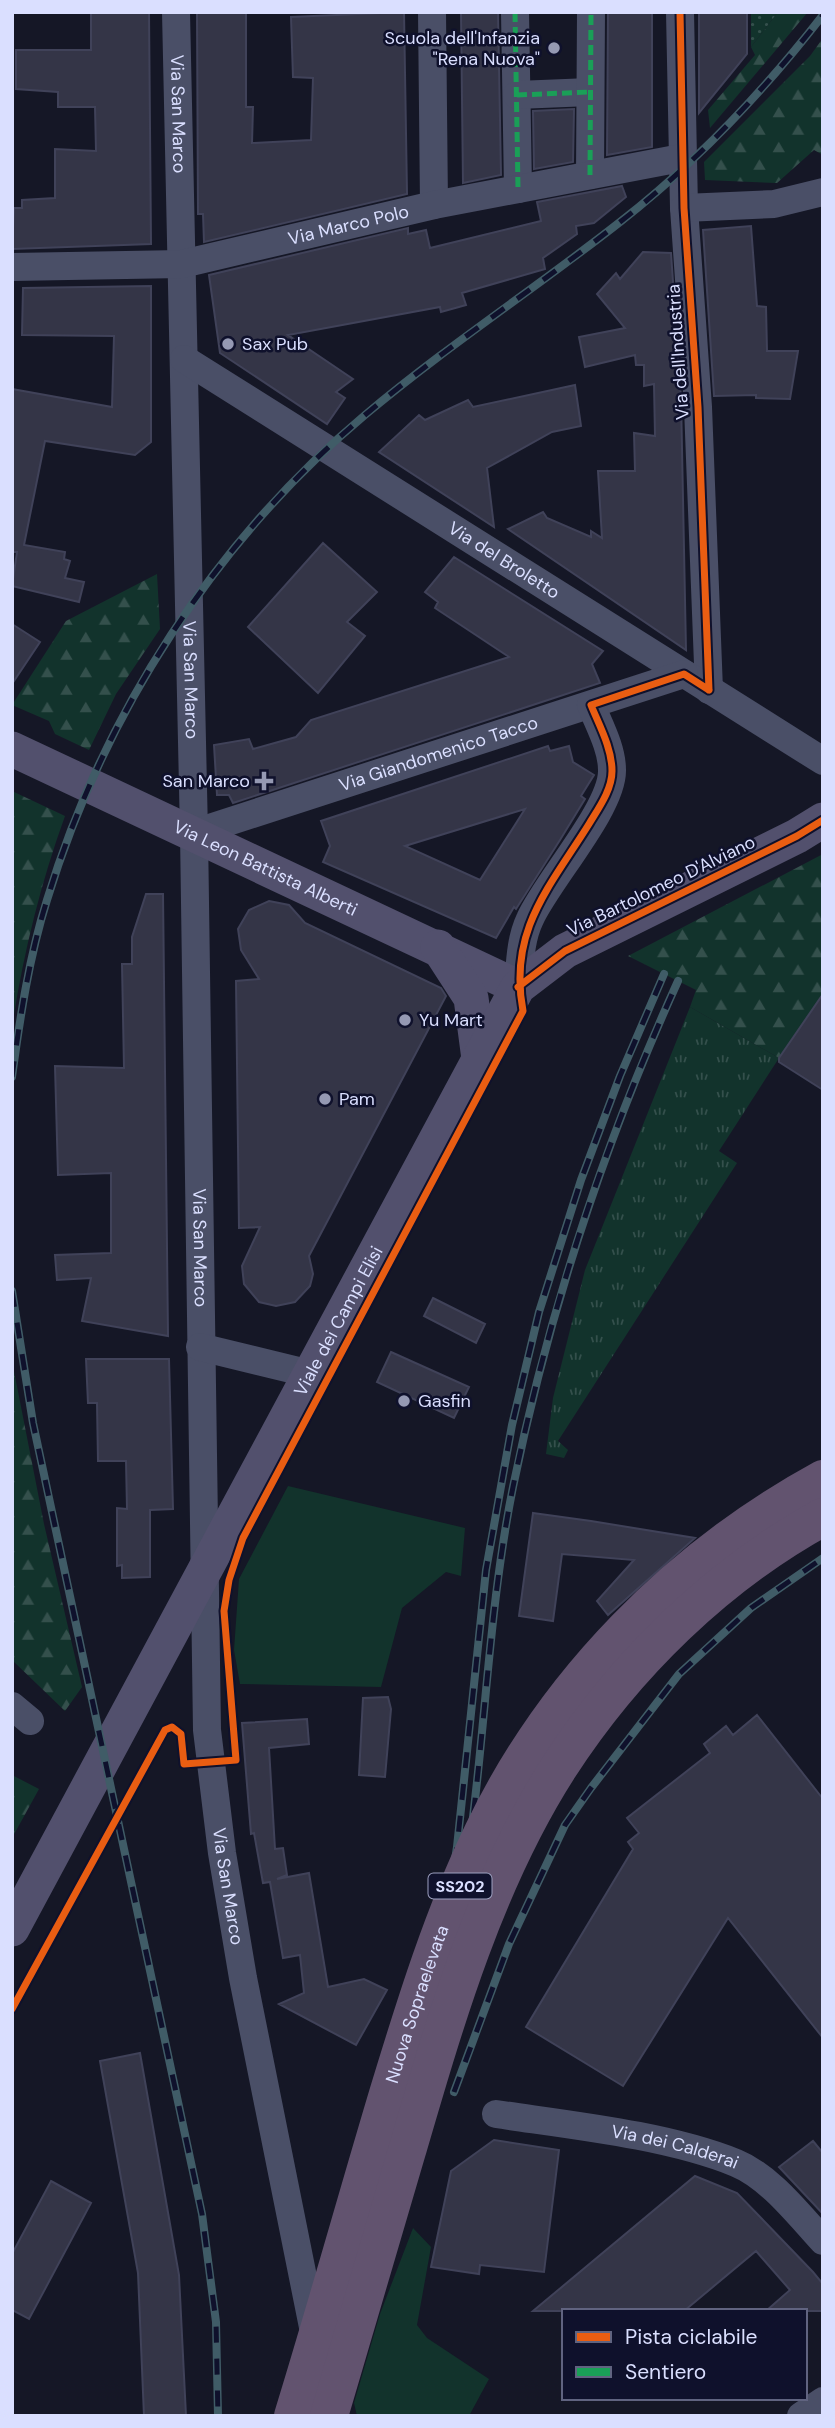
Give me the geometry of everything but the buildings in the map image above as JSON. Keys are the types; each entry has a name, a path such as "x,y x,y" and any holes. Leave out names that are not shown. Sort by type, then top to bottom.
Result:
{"highway":[{"name":"Nuova Sopraelevata","path":"293,2416 400,2055 439,1936 484,1831 538,1739 587,1671 641,1613 704,1556 766,1510 823,1479"},
{"name":"Nuova Sopraelevata","path":"328,2416 431,2067 473,1947 515,1847 559,1767 613,1693 665,1636 757,1559 787,1537 823,1517"}],"main road":[{"name":"Via Leon Battista Alberti","path":"12,749 438,947 518,987"},
{"name":"Via Bartolomeo D'Alviano","path":"518,987 565,951 797,836 823,820"},
{"path":"438,947 471,999 479,1059"},
{"name":"Viale dei Campi Elisi","path":"12,1929 203,1578 518,987"}],"street":[{"name":"Via San Marco","path":"176,12 194,833 207,1730 222,1853 243,1978 318,2354 335,2416"},
{"path":"432,12 434,205"},
{"path":"516,12 518,189"},
{"path":"590,175 591,12"},
{"name":"Via dell'Industria","path":"680,12 681,158 698,407 709,690"},
{"path":"517,95 590,92"},
{"name":"Via Marco Polo","path":"12,267 182,264 434,205 681,158"},
{"path":"684,208 774,204 823,191"},
{"name":"Via del Broletto","path":"184,359 823,761"},
{"name":"Via Giandomenico Tacco","path":"194,833 684,674"},
{"name":"Viale dei Campi Elisi","path":"518,987 522,945 530,919 604,800 613,772 607,746 591,705"},
{"path":"200,1347 312,1374"},
{"name":"Via dei Calderai","path":"496,2114 662,2143 737,2163 762,2179 823,2241"},
{"path":"801,2416 823,2401"}],"green space":[{"path":"751,12 778,12 751,47"},
{"path":"778,12 808,12 710,128 708,110 755,55 751,47"},
{"path":"823,38 823,155 814,150 777,183 705,180 704,162 810,56"},
{"path":"157,574 160,629 116,694 89,750 55,734 49,721 12,705 66,621"},
{"path":"12,791 65,816 33,920 12,1027"},
{"path":"823,854 823,994 779,1058 690,1007 696,990 628,956"},
{"path":"690,1007 779,1058 719,1151 737,1163 558,1441 568,1450 564,1458 546,1454 553,1398 585,1270"},
{"path":"12,1361 44,1524 82,1687 65,1711 12,1660"},
{"path":"288,1486 465,1528 461,1576 446,1572 402,1608 381,1687 240,1684 234,1650 239,1579"},
{"path":"12,1775 39,1789 12,1838"},
{"path":"413,2228 431,2247 417,2325 427,2338 489,2379 469,2416 357,2416 354,2403 380,2314"}],"railway":[{"path":"12,1077 35,943 71,831 100,763 133,698 171,635 213,575 260,518 311,464 365,415 620,222 702,151 753,98 823,15"},
{"path":"424,2053 457,1847 486,1570 512,1425 539,1312 581,1180 620,1076 664,974"},
{"path":"437,2067 469,1846 501,1558 527,1421 561,1293 602,1167 678,981"},
{"path":"12,1291 33,1423 202,2214 216,2322 218,2416"},
{"path":"454,2092 509,1944 565,1825 679,1674 751,1608 823,1558"}],"marked path":[{"path":"515,12 518,189"},
{"path":"590,175 591,12"},
{"path":"517,95 590,92"}],"cycle path":[{"path":"680,12 684,208 698,407 709,690"},
{"path":"12,2009 165,1730 172,1727 181,1734 184,1764 236,1760 224,1611 229,1580 243,1538 523,1011 521,957 535,912 610,785 610,754 591,705 684,674 709,690"},
{"path":"518,987 565,951 797,836 823,820"}],"place":[{"name":"Scuola dell'Infanzia \"Rena Nuova\"","path":"554,48"},
{"name":"Sax Pub","path":"228,344"},
{"name":"San Marco","path":"264,781"},
{"name":"Yu Mart","path":"405,1020"},
{"name":"Pam","path":"325,1099"},
{"name":"Gasfin","path":"404,1401"}]}
